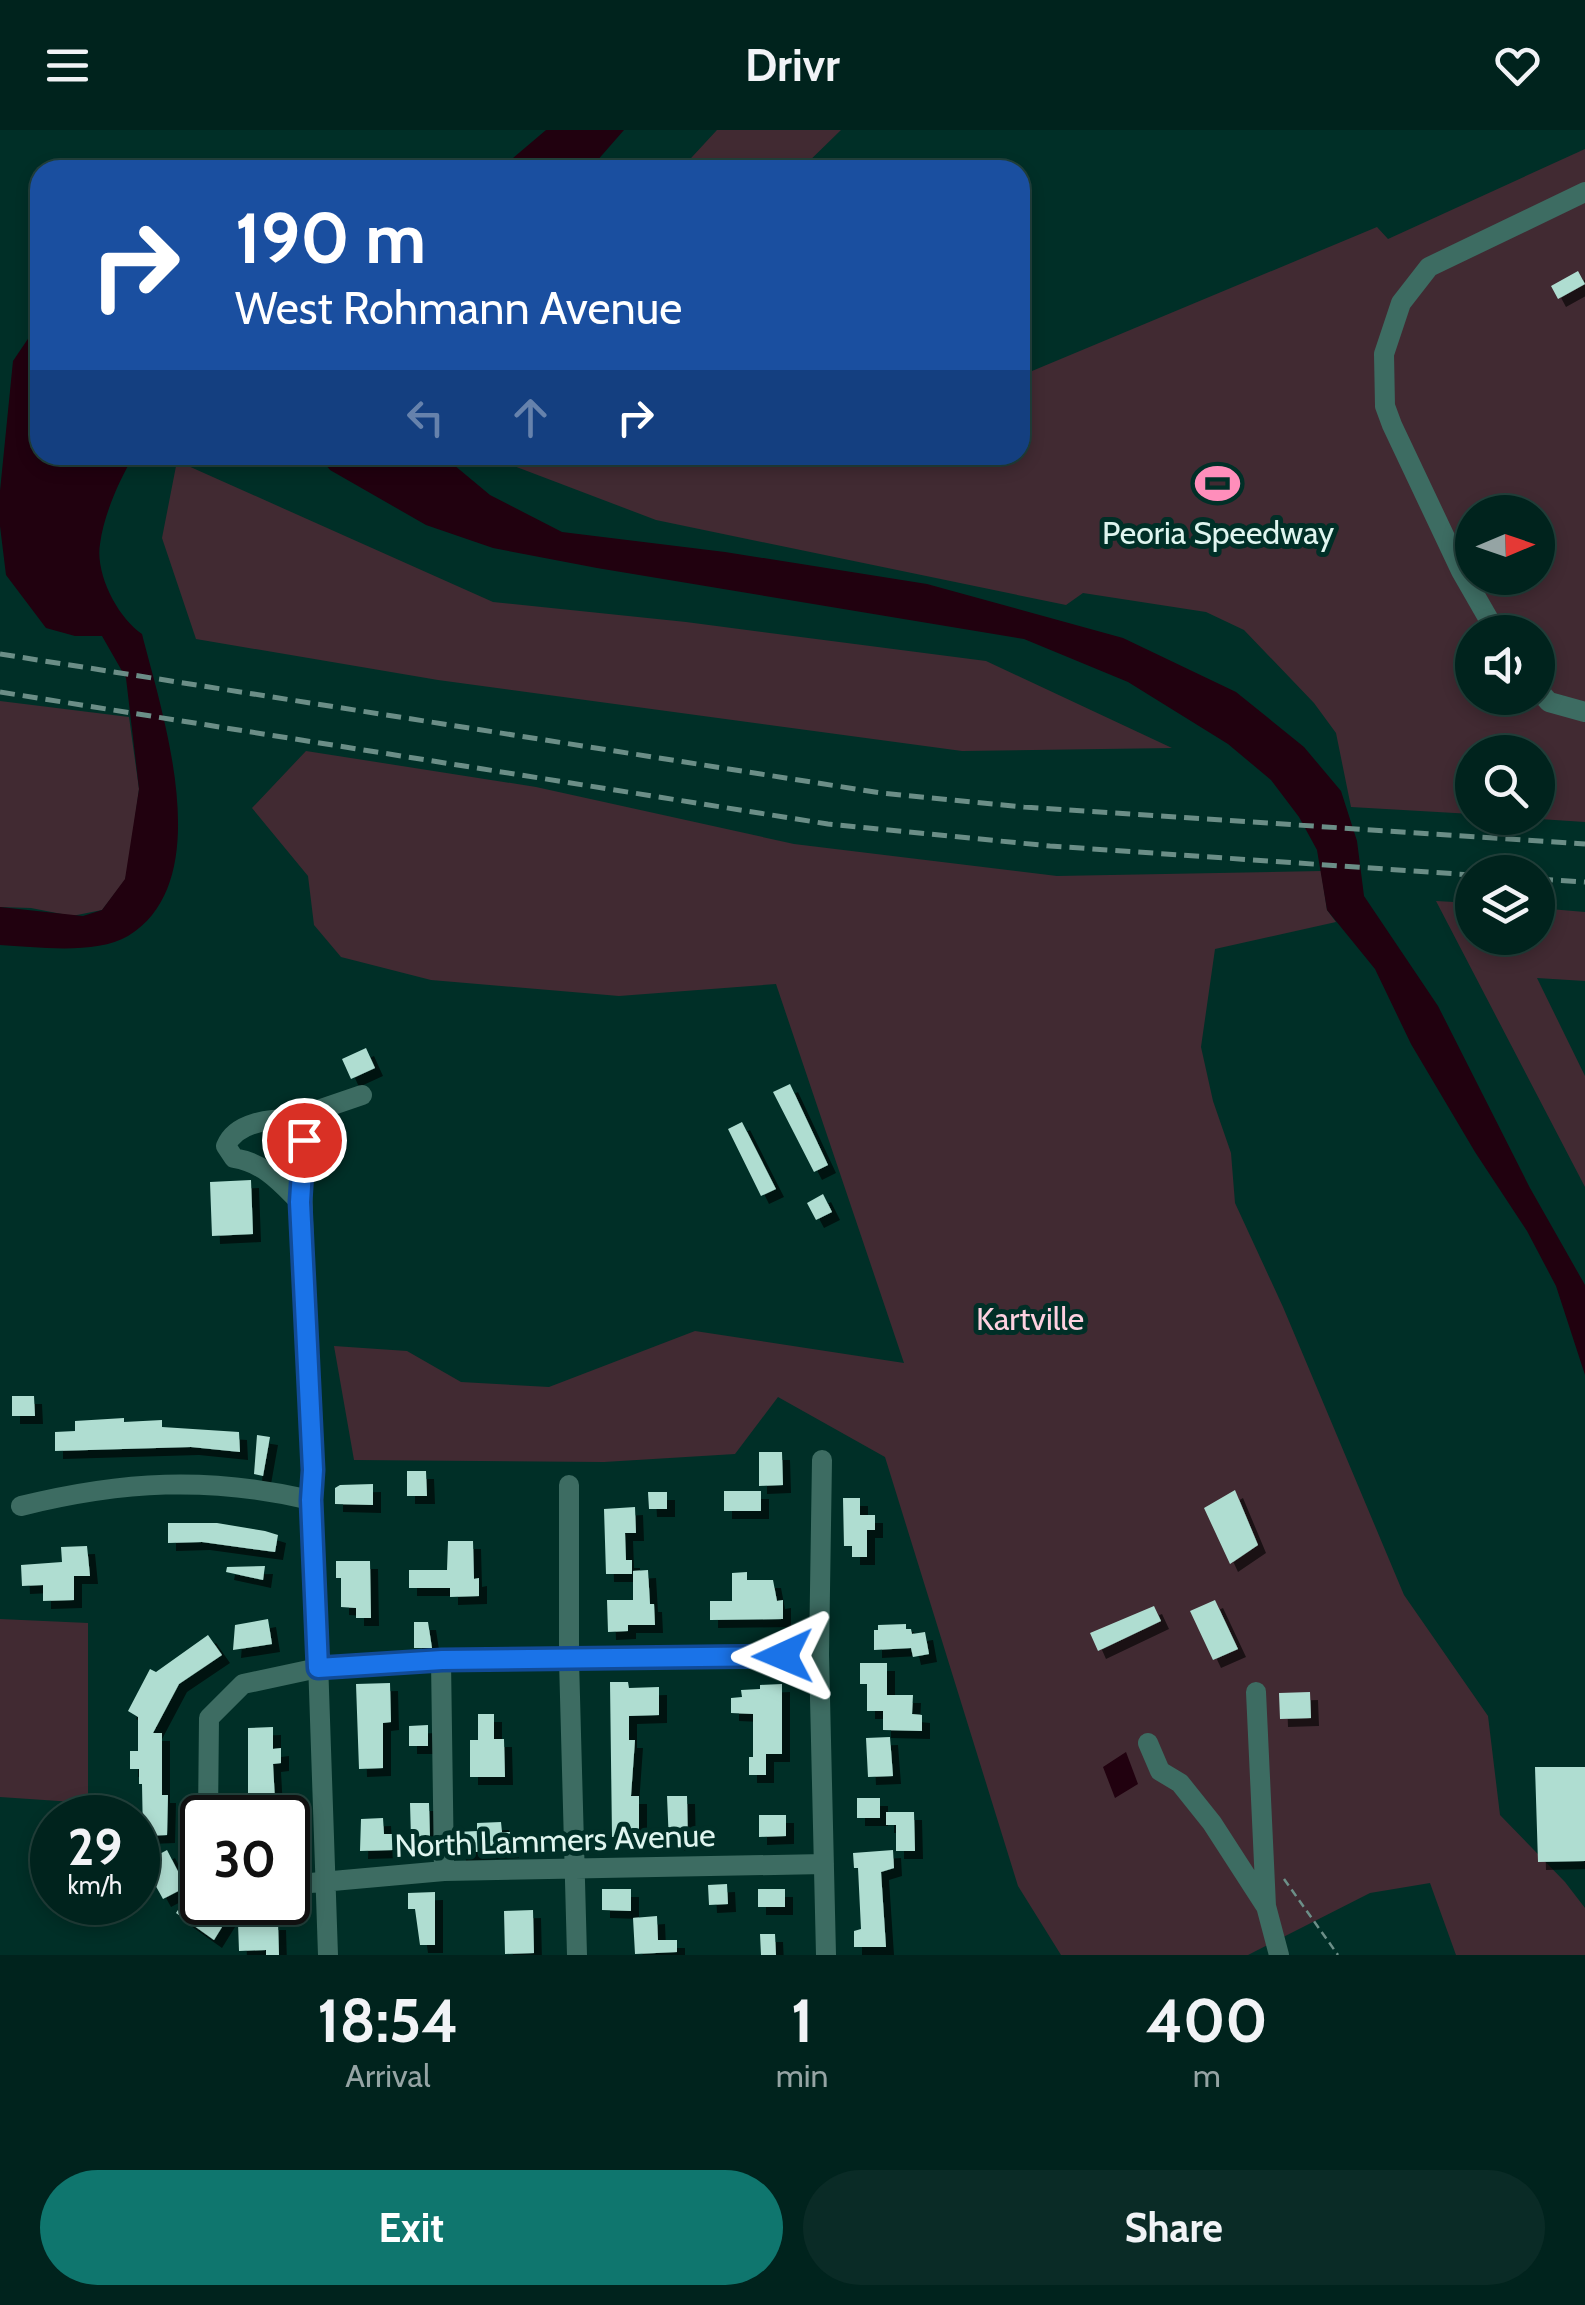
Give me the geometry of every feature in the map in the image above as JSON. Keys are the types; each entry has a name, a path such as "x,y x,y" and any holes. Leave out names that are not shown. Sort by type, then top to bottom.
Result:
{"street":[{"path":"1486,615 1392,426 1385,406 1384,354 1401,303 1429,267 1585,192"},
{"path":"1555,704 1585,712"},
{"path":"328,1955 313,1470 300,1202 304,1140 321,1109 362,1095"},
{"path":"300,1202 272,1174 250,1161 234,1158 226,1146 230,1136 250,1125 275,1119 293,1120 304,1140"},
{"path":"822,1460 819,1656 826,1955"},
{"path":"20,1506 85,1490 138,1484 216,1483 311,1500"},
{"path":"569,1484 576,1955"},
{"path":"208,1795 208,1718 243,1684 318,1668 442,1660 819,1656"},
{"path":"442,1660 444,1871"},
{"path":"1256,1692 1266,1906 1278,1955"},
{"path":"1148,1742 1160,1771 1180,1784 1212,1822 1266,1906"},
{"name":"North Lammers Avenue","path":"310,1882 444,1871 824,1864"}],"path":[{"path":"1266,1871 1285,1880 1338,1955"}],"green space":[{"path":"717,130 841,130 810,160 689,160"},
{"name":"Peoria Speedway","path":"1585,149 1585,822 1555,820 1555,735 1455,735 1455,813 1351,807 1336,733 1314,703 1244,630 1206,612 1083,593 1066,605 656,520 511,465 1030,465 1030,372 1377,227 1388,239"},
{"path":"176,465 186,465 493,602 686,622 986,661 1172,748 962,751 438,680 196,639 162,538"},
{"path":"0,701 129,717 139,789 129,863 125,880 102,910 72,916 0,907"},
{"name":"Kartville","path":"306,751 536,787 794,844 1057,876 1321,871 1327,910 1336,922 1215,949 1201,1047 1213,1101 1231,1153 1235,1203 1404,1595 1488,1716 1500,1815 1585,1908 1585,1955 1456,1955 1430,1883 1370,1893 1248,1955 1061,1955 1018,1886 885,1457 778,1397 735,1454 604,1462 354,1460 334,1346 407,1351 461,1382 549,1387 695,1331 904,1363 776,984 619,996 431,980 341,957 314,925 308,876 252,808"},
{"path":"1436,901 1455,902 1455,937"},
{"path":"1555,909 1585,912 1585,981 1537,978 1585,1076 1585,1187 1464,955 1555,955"},
{"path":"0,1619 88,1623 88,1795 0,1797"}],"shaded area":[{"path":"546,130 624,130 598,160 511,160"},
{"path":"30,336 30,465 129,465 109,510 99,556 110,594 142,634 170,750 178,837 171,877 156,911 128,936 100,946 0,945 0,907 83,916 102,910 125,879 139,789 126,678 102,636 75,636 46,628 6,575 0,491 13,361"},
{"path":"326,465 454,465 490,495 562,532 725,552 927,584 1123,638 1236,692 1304,747 1341,791 1357,841 1364,896 1438,1006 1530,1188 1585,1285 1585,1375 1556,1286 1527,1231 1411,1044 1375,969 1327,910 1317,850 1299,817 1271,780 1228,744 1128,682 1024,639 493,548 426,525"},
{"path":"1126,1752 1138,1784 1115,1798 1103,1767"}],"building":[{"path":"1578,271 1585,284 1558,299 1551,286"},
{"path":"366,1048 375,1068 351,1079 342,1059"},
{"path":"790,1084 828,1165 814,1172 773,1092"},
{"path":"742,1122 776,1189 761,1196 728,1129"},
{"path":"251,1180 253,1234 212,1236 210,1182"},
{"path":"823,1194 832,1212 816,1220 807,1203"},
{"path":"12,1396 34,1396 35,1416 12,1416"},
{"path":"124,1418 124,1422 162,1420 162,1427 239,1432 240,1452 191,1447 55,1451 55,1432 75,1431 75,1421"},
{"path":"257,1435 270,1437 263,1476 254,1474"},
{"path":"759,1452 782,1452 783,1485 759,1486"},
{"path":"407,1471 426,1471 427,1496 407,1496"},
{"path":"373,1484 373,1505 335,1504 335,1488 340,1485"},
{"path":"1235,1490 1258,1545 1230,1564 1204,1508"},
{"path":"724,1491 761,1491 761,1511 724,1511"},
{"path":"648,1492 667,1492 667,1509 649,1509"},
{"path":"843,1498 860,1498 860,1515 875,1515 875,1530 867,1530 867,1557 852,1557 852,1546 844,1546"},
{"path":"635,1507 636,1533 625,1533 626,1560 632,1560 632,1574 606,1574 604,1509"},
{"path":"168,1523 217,1523 265,1531 278,1535 275,1552 202,1542 168,1543"},
{"path":"448,1541 473,1541 474,1579 479,1578 479,1596 450,1597 450,1588 409,1588 409,1570 447,1570"},
{"path":"87,1546 90,1576 74,1576 74,1600 43,1601 43,1585 22,1586 21,1565 62,1562 61,1547"},
{"path":"336,1561 370,1561 371,1618 356,1618 356,1608 341,1607 341,1578 336,1578"},
{"path":"265,1566 263,1580 226,1572 227,1567"},
{"path":"648,1570 655,1625 628,1625 628,1631 608,1632 607,1600 633,1600 633,1571"},
{"path":"747,1572 747,1580 773,1580 777,1601 783,1600 783,1619 710,1620 710,1601 732,1601 732,1573"},
{"path":"1215,1600 1238,1649 1213,1660 1190,1611"},
{"path":"1154,1606 1161,1621 1098,1651 1090,1633"},
{"path":"268,1619 272,1644 233,1650 235,1625"},
{"path":"414,1622 428,1622 432,1648 414,1648"},
{"path":"906,1624 912,1634 925,1632 929,1654 913,1657 911,1648 874,1650 874,1630 878,1630 878,1625"},
{"path":"208,1635 222,1655 179,1684 153,1733 162,1733 162,1795 168,1795 167,1835 160,1835 160,1795 142,1795 139,1769 130,1769 130,1751 138,1751 138,1717 128,1711 150,1669 156,1672"},
{"path":"860,1663 887,1663 887,1695 913,1695 912,1714 922,1715 922,1731 883,1730 883,1711 867,1711 867,1684 860,1684"},
{"path":"610,1682 628,1682 629,1688 659,1687 659,1715 629,1716 629,1740 635,1740 631,1796 639,1796 639,1837 612,1837"},
{"path":"390,1683 391,1722 383,1723 383,1768 359,1769 356,1684"},
{"path":"782,1684 782,1754 766,1754 766,1775 749,1775 753,1714 731,1713 731,1698 742,1697 741,1690"},
{"path":"1310,1692 1311,1718 1280,1719 1279,1693"},
{"path":"478,1714 494,1714 494,1739 504,1739 505,1777 470,1777 470,1740 478,1740"},
{"path":"428,1725 428,1746 409,1746 409,1726"},
{"path":"273,1727 273,1749 281,1748 281,1763 273,1764 275,1795 248,1795 248,1728"},
{"path":"890,1737 893,1776 868,1777 866,1738"},
{"path":"1535,1767 1585,1767 1585,1861 1538,1862"},
{"path":"667,1796 687,1796 688,1843 669,1843"},
{"path":"857,1798 880,1798 880,1818 857,1818"},
{"path":"410,1803 429,1803 430,1838 411,1838"},
{"path":"886,1812 914,1812 915,1851 896,1851 896,1825 886,1825"},
{"path":"759,1815 786,1815 786,1836 759,1837"},
{"path":"383,1818 384,1834 393,1834 393,1850 360,1851 361,1819"},
{"path":"501,1822 502,1832 510,1832 511,1850 458,1853 457,1832 477,1831 477,1823"},
{"path":"167,1850 180,1875 180,1890 163,1899 160,1894 160,1854"},
{"path":"893,1850 894,1868 881,1872 886,1947 854,1947 854,1931 861,1929 858,1868 854,1868 853,1853"},
{"path":"727,1884 728,1904 709,1905 708,1885"},
{"path":"602,1889 631,1889 631,1911 602,1910"},
{"path":"758,1889 785,1889 785,1907 758,1907"},
{"path":"435,1892 435,1945 420,1945 415,1909 408,1909 408,1893"},
{"path":"533,1910 534,1953 505,1954 504,1911"},
{"path":"657,1916 658,1940 677,1940 677,1952 635,1954 633,1918"},
{"path":"193,1925 223,1925 214,1940"},
{"path":"238,1925 278,1925 279,1955 266,1955 266,1950 239,1951"},
{"path":"760,1934 775,1934 776,1955 761,1955"}],"railway":[{"path":"0,654 881,793 1024,807 1585,844"},
{"path":"0,692 828,824 1050,846 1455,874"},
{"path":"1555,880 1585,882"}],"place":[{"name":"Peoria Speedway","path":"1218,484"}],"route":[{"path":"304,1140 300,1202 318,1668 442,1660 783,1656"}]}
